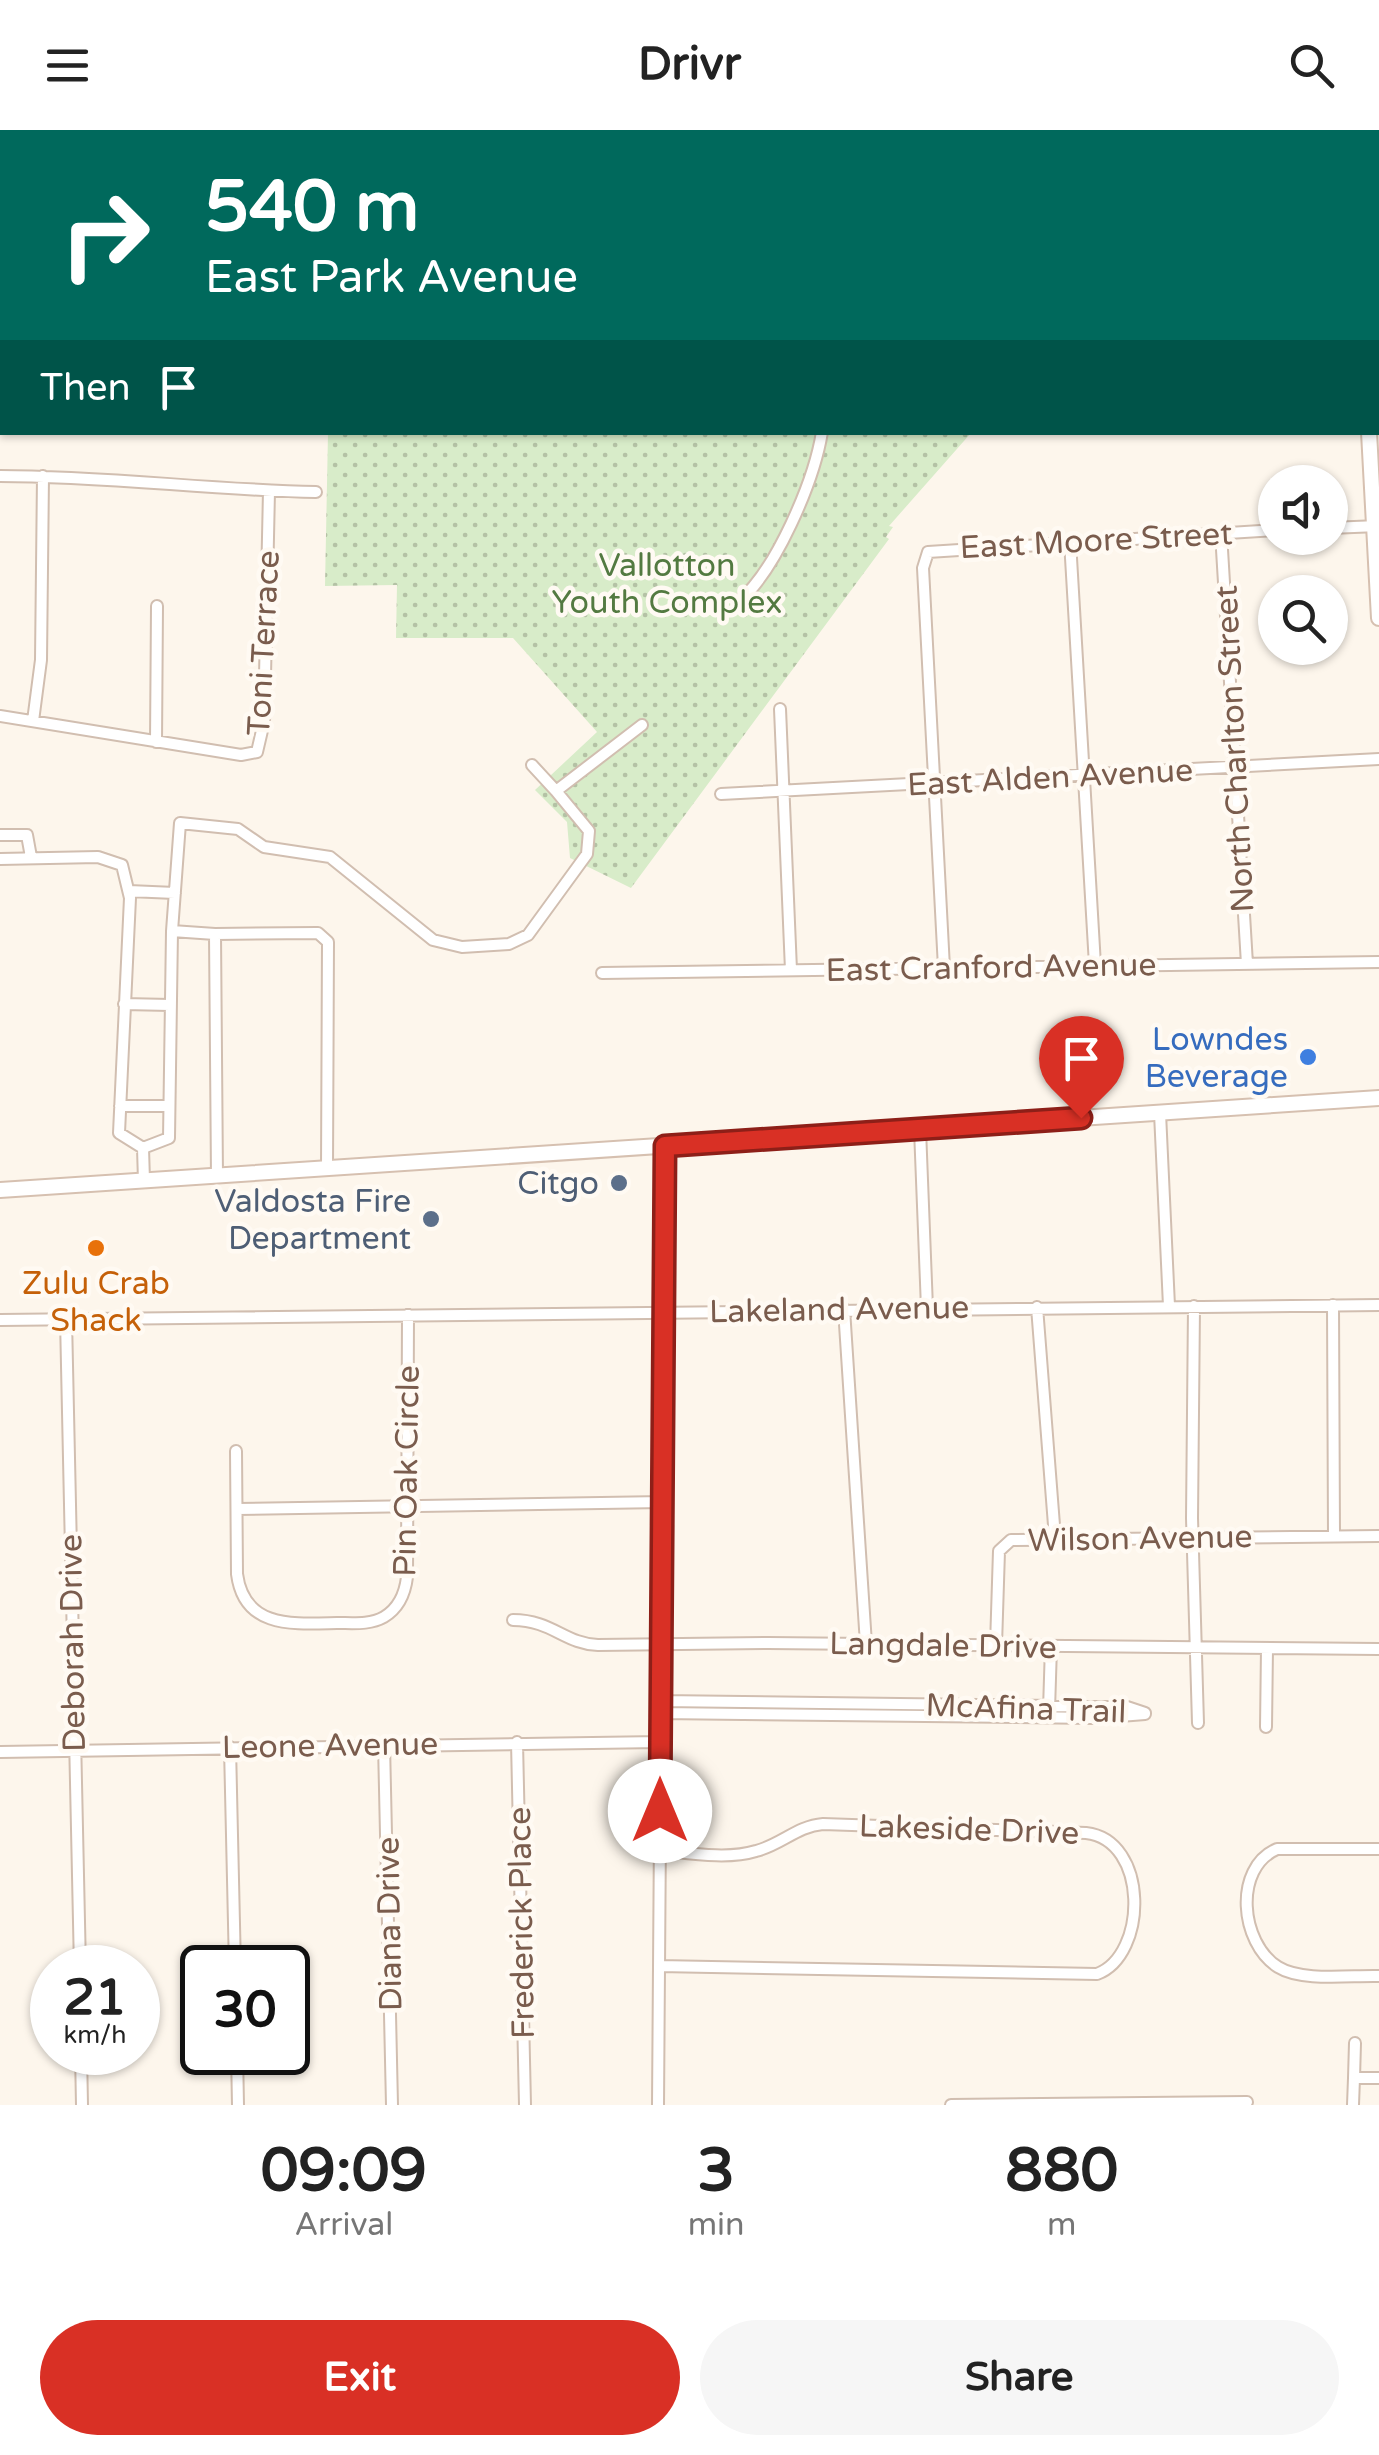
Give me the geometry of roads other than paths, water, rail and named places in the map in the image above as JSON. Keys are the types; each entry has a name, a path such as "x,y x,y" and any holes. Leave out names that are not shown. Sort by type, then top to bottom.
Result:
{"main road":[{"path":"1369,435 1379,618"},
{"path":"0,1190 1379,1098"}],"street":[{"path":"738,602 758,582 794,514 821,435"},
{"path":"0,476 316,492"},
{"path":"34,721 41,660 43,476"},
{"name":"Toni Terrace","path":"156,742 241,755 257,752 261,747 268,492"},
{"path":"1348,527 1376,526"},
{"name":"East Moore Street","path":"934,783 923,561 935,548 1258,531"},
{"name":"North Charlton Street","path":"1221,534 1247,964"},
{"path":"1070,541 1095,966"},
{"path":"0,716 156,742 157,606"},
{"path":"780,709 791,970"},
{"path":"556,791 642,725"},
{"name":"East Alden Avenue","path":"720,794 1379,759"},
{"path":"143,1148 169,1138 172,931 180,823 238,829 264,847 330,856 433,940 462,947 508,944 528,936 587,854 589,830 532,765"},
{"path":"934,783 944,968"},
{"path":"0,835 27,835 31,857"},
{"path":"0,859 98,856 122,865 129,891 119,1133 143,1148"},
{"path":"129,891 174,893"},
{"path":"172,931 318,934 328,942 327,1169"},
{"path":"216,934 216,1176"},
{"name":"East Cranford Avenue","path":"602,973 1379,962"},
{"path":"124,1004 170,1005"},
{"path":"120,1106 170,1106"},
{"path":"1160,1113 1170,1306"},
{"path":"920,1129 927,1308"},
{"path":"658,2105 665,1146"},
{"path":"143,1148 144,1181"},
{"name":"Lakeland Avenue","path":"0,1320 1379,1305"},
{"path":"1194,1306 1193,1538 1198,1723"},
{"path":"1332,1306 1334,1536"},
{"path":"1036,1307 1055,1538"},
{"path":"844,1309 866,1644"},
{"name":"Pin Oak Circle","path":"236,1509 237,1574 246,1601 271,1621 368,1622 396,1608 406,1586 410,1506 408,1315"},
{"name":"Deborah Drive","path":"66,1319 79,1945"},
{"path":"236,1451 236,1509 662,1502"},
{"name":"Wilson Avenue","path":"996,1646 999,1551 1012,1540 1379,1536"},
{"name":"Langdale Drive","path":"513,1620 540,1622 589,1645 1379,1650"},
{"path":"1049,1711 1051,1646"},
{"path":"1266,1727 1267,1648"},
{"name":"McAfina Trail","path":"661,1707 1095,1712"},
{"name":"Frederick Place","path":"517,1742 525,2105"},
{"name":"Leone Avenue","path":"0,1752 660,1742"},
{"name":"Diana Drive","path":"384,1744 392,2105"},
{"path":"230,1747 234,1945"},
{"name":"Lakeside Drive","path":"659,1966 1097,1974 1119,1959 1128,1943 1132,1883 1124,1854 1104,1837 1086,1833 823,1824 804,1827 747,1854 660,1850"},
{"path":"1379,1849 1277,1848 1251,1871 1246,1896 1258,1939 1278,1967 1298,1973 1379,1976"},
{"path":"1354,2105 1355,2043"},
{"path":"82,2075 82,2105"},
{"path":"237,2075 238,2105"},
{"path":"1354,2078 1379,2078"},
{"path":"951,2105 1248,2102"}],"place":[{"name":"Lowndes Beverage","path":"1308,1057"},
{"name":"Citgo","path":"619,1183"},
{"name":"Valdosta Fire Department","path":"431,1219"},
{"name":"Zulu Crab Shack","path":"96,1248"}],"park label":[{"name":"Vallotton Youth Complex","path":"667,584"}]}
